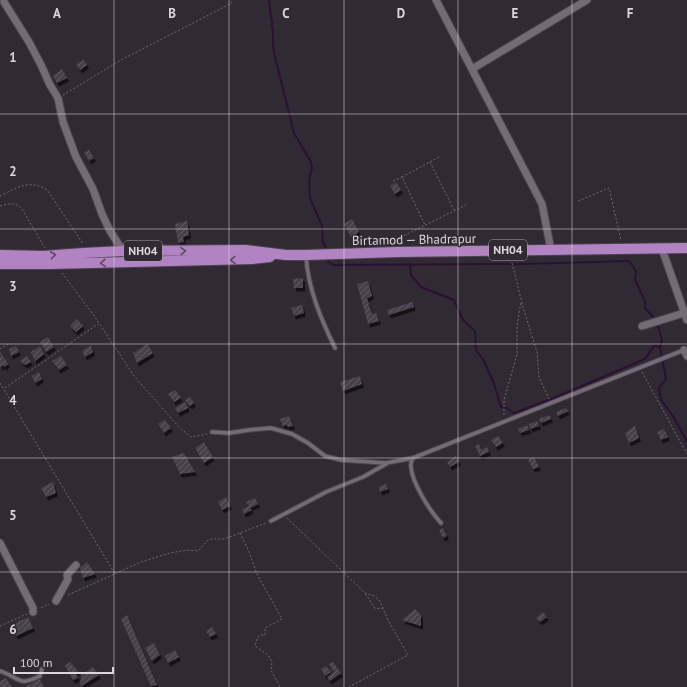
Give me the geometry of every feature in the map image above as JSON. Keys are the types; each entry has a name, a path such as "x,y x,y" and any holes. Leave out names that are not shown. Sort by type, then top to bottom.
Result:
{"main road":[{"name":"Birtamod — Bhadrapur","path":"0,264 50,260 252,259 286,255 391,252 687,248"},
{"name":"Birtamod — Bhadrapur","path":"0,256 43,256 50,260 84,253 123,251 245,250 286,255"}],"street":[{"path":"436,0 542,204 551,250"},
{"path":"472,69 587,0"},
{"path":"4,2 29,42 58,98 63,122 76,157 93,189 110,231 123,251"},
{"path":"662,248 686,312 687,320"},
{"path":"642,326 686,312"},
{"path":"0,543 33,608 33,612"},
{"path":"56,601 68,580 67,575 76,565"}],"lane":[{"path":"306,255 306,268 312,296 335,348"},
{"path":"271,521 326,492 363,477 386,464 413,458 666,357 686,352"},
{"path":"212,432 229,433 272,428 292,434 308,443 325,456 341,460 386,464"},
{"path":"413,458 410,466 416,482 425,502 433,515 441,523"},
{"path":"0,671 9,674 20,682 29,682 40,676 42,669"}],"path":[{"path":"58,98 121,60 232,3 230,0"},
{"path":"393,181 441,156"},
{"path":"430,162 454,211"},
{"path":"402,177 425,225"},
{"path":"0,196 25,184 44,188 48,191 85,248 84,253"},
{"path":"578,201 609,188 623,249"},
{"path":"0,206 13,203 18,204 50,260 64,275 134,376 179,427 191,437 198,437 212,432"},
{"path":"391,252 397,239 466,205"},
{"path":"512,264 537,352 540,377 550,404"},
{"path":"504,422 504,400 517,354 517,326 522,302"},
{"path":"4,388 99,324"},
{"path":"0,349 10,342"},
{"path":"640,368 687,454"},
{"path":"0,383 115,574"},
{"path":"283,514 365,593 376,609 383,608"},
{"path":"0,626 141,562 170,553 187,550 198,551 207,541 211,539 224,539 271,521"},
{"path":"240,533 257,574 282,619 265,628 265,636 262,635 258,637 256,646 268,655 272,662 271,670 280,687"},
{"path":"349,687 408,655 388,620 380,601 374,596 365,593"}],"building":[{"path":"84,60 87,65 80,70 76,64"},
{"path":"62,69 67,78 57,83 53,76"},
{"path":"89,150 94,158 89,161 84,152"},
{"path":"396,182 401,190 395,194 390,186"},
{"path":"352,219 359,232 351,237 344,224"},
{"path":"187,221 189,235 183,237 184,242 178,243 175,224"},
{"path":"303,278 303,288 294,288 293,279"},
{"path":"368,281 372,296 367,298 372,314 376,313 379,321 368,324 357,284"},
{"path":"412,302 414,307 389,315 387,310"},
{"path":"302,305 304,313 294,316 291,308"},
{"path":"77,319 83,326 76,332 70,326"},
{"path":"48,337 54,347 46,352 40,342"},
{"path":"147,344 153,353 137,363 133,353"},
{"path":"91,345 93,352 85,357 82,351"},
{"path":"16,346 19,352 11,356 9,349"},
{"path":"40,346 44,354 35,361 31,352"},
{"path":"0,352 8,364 4,367 3,365 0,367"},
{"path":"27,356 31,362 25,365 20,361"},
{"path":"61,356 67,365 59,370 52,361"},
{"path":"39,372 42,379 35,383 32,376"},
{"path":"360,376 362,384 343,391 340,382"},
{"path":"175,390 181,398 174,402 168,394"},
{"path":"190,397 194,403 190,406 185,400"},
{"path":"185,402 188,408 178,413 175,408"},
{"path":"566,408 568,411 558,416 556,412"},
{"path":"549,415 551,419 541,423 539,419"},
{"path":"289,416 293,426 283,426 280,419"},
{"path":"165,420 171,428 164,433 158,424"},
{"path":"537,421 539,426 530,429 529,424"},
{"path":"527,425 529,430 520,433 518,429"},
{"path":"635,426 639,438 629,443 625,433"},
{"path":"664,429 668,437 661,440 657,432"},
{"path":"498,436 503,443 496,447 491,440"},
{"path":"204,442 213,457 204,463 195,448"},
{"path":"479,444 481,450 487,447 489,452 480,456 475,446"},
{"path":"184,453 195,472 180,474 172,457"},
{"path":"456,456 459,462 450,467 447,462"},
{"path":"534,457 539,467 533,469 528,460"},
{"path":"53,482 56,493 46,497 41,488"},
{"path":"386,484 388,489 380,492 379,487"},
{"path":"226,497 230,506 222,510 218,502"},
{"path":"255,498 258,504 250,508 252,510 244,514 242,509 249,506 246,502"},
{"path":"443,528 447,536 443,538 439,530"},
{"path":"87,562 95,574 83,578 80,568"},
{"path":"415,609 421,615 421,626 402,620"},
{"path":"543,612 547,617 540,622 536,618"},
{"path":"127,615 157,685 151,686 121,619"},
{"path":"28,617 33,628 16,636 11,625"},
{"path":"212,627 216,634 210,637 206,631"},
{"path":"154,643 160,655 152,661 145,648"},
{"path":"175,650 179,657 168,663 165,656"},
{"path":"70,662 78,671 76,673 78,678 73,680 65,666"},
{"path":"333,662 341,673 330,681 327,677 334,672 329,664"},
{"path":"326,666 331,672 325,676 321,669"},
{"path":"93,667 99,675 80,687 81,675"},
{"path":"6,678 12,687 0,687 0,681"},
{"path":"40,679 44,687 25,687"}],"waterway":[{"path":"269,0 275,57 294,133 311,162 312,168 309,180 310,198 322,226 323,242 327,251"},
{"path":"328,257 328,261 333,265 522,264 629,261 636,271 635,280 645,301 645,308 655,319"},
{"path":"410,264 411,275 421,287 454,300 463,320 475,331 476,350 483,359 493,381 501,407 507,408 514,413 549,400 645,359 654,346 660,347"},
{"path":"657,323 662,340 660,347 666,379 659,388 661,400 673,416 687,442"}]}
